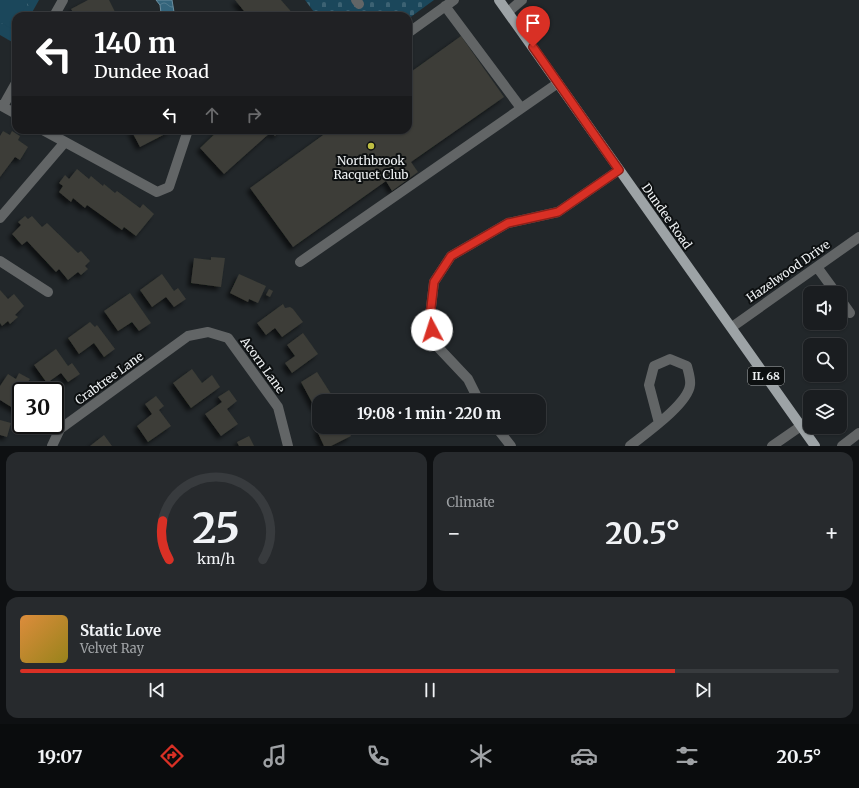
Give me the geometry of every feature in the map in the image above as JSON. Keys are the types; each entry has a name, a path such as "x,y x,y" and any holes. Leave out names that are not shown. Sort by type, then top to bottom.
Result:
{"main road":[{"name":"Dundee Road","path":"499,0 815,446"}],"street":[{"path":"508,12 522,0"},
{"path":"55,12 59,1"},
{"path":"412,30 449,3 521,108"},
{"path":"300,262 558,83"},
{"path":"12,90 2,106 12,112"},
{"path":"50,134 157,192 169,187 187,134"},
{"path":"0,218 65,142"},
{"path":"476,394 468,379 435,344 430,316 434,282 451,256 508,223 558,212 619,170"},
{"name":"Hazelwood Drive","path":"732,327 859,237"},
{"path":"0,261 48,292"},
{"path":"817,267 831,286"},
{"path":"847,309 850,313"},
{"name":"Acorn Lane","path":"188,336 208,332 228,338 278,407 288,446"},
{"name":"Crabtree Lane","path":"52,446 60,429 188,336"},
{"path":"630,446 659,423 682,402 690,385 687,366 670,360 654,366 649,385 659,423"},
{"path":"772,446 801,426"},
{"path":"502,434 511,446"},
{"path":"842,446 859,434"}],"green space":[{"path":"0,0 39,0 32,12 12,12 12,42 0,35"},
{"path":"0,0 29,0 22,12 12,12 12,29 0,22"},
{"path":"305,0 434,0 412,16 412,12 314,12"}],"water":[{"path":"156,0 172,0 174,12 161,12 160,5"}],"building":[{"path":"88,0 109,0 115,12 73,12 71,9"},
{"path":"235,0 281,0 292,12 245,12"},
{"name":"Northbrook Racquet Club","path":"461,36 504,97 411,162 418,172 392,191 386,181 293,247 250,188 324,134 412,134 412,71"},
{"path":"3,131 10,135 12,131 12,134 20,136 18,140 28,147 20,160 15,157 0,177 0,136"},
{"path":"133,134 165,134 140,147"},
{"path":"215,134 269,134 224,174 200,148"},
{"path":"77,169 89,179 91,176 103,186 104,184 115,193 117,191 140,208 143,204 154,214 136,236 124,227 122,230 87,205 85,208 73,198 71,202 59,192 63,186 59,183 65,175 69,179"},
{"path":"25,216 28,219 32,216 42,227 47,223 78,253 81,251 90,261 85,266 88,269 81,275 78,272 68,280 59,269 56,272 27,241 22,245 12,234 21,225 18,222"},
{"path":"211,257 225,258 221,287 191,283 194,258 211,260"},
{"path":"162,274 174,291 178,288 186,299 174,307 166,297 152,307 140,290"},
{"path":"239,274 266,286 258,303 249,299 248,302 230,293"},
{"path":"269,289 273,291 270,297 266,295"},
{"path":"0,290 8,299 14,294 24,306 15,315 18,317 10,324 8,321 2,326 0,323"},
{"path":"130,293 151,323 139,331 132,322 118,331 104,311"},
{"path":"283,304 285,308 290,307 293,309 303,322 282,337 275,328 266,335 257,323"},
{"path":"90,322 95,327 97,325 115,349 104,357 94,343 79,354 68,338"},
{"path":"303,333 318,354 292,373 285,363 295,356 287,345"},
{"path":"56,349 68,366 72,363 80,374 68,382 61,373 46,382 34,365"},
{"path":"192,369 202,383 212,375 220,387 191,408 173,383"},
{"path":"317,372 331,394 312,394 312,402 301,382"},
{"path":"19,373 30,379 28,382 12,382 12,407 0,400 0,386 8,374 16,379"},
{"path":"229,390 237,401 227,409 238,424 221,436 205,414 222,402 218,397"},
{"path":"156,396 164,406 159,410 171,426 148,442 137,426 152,414 145,404"},
{"path":"0,420 11,423 7,437 0,435"},
{"path":"318,434 350,434 351,436 331,446 324,446"},
{"path":"104,435 112,446 90,446"},
{"path":"249,436 254,446 239,446 237,442"}],"place":[{"name":"Northbrook Racquet Club","path":"371,146"}],"route":[{"path":"432,330 430,316 434,282 451,256 508,223 558,212 619,170 533,47"}]}
